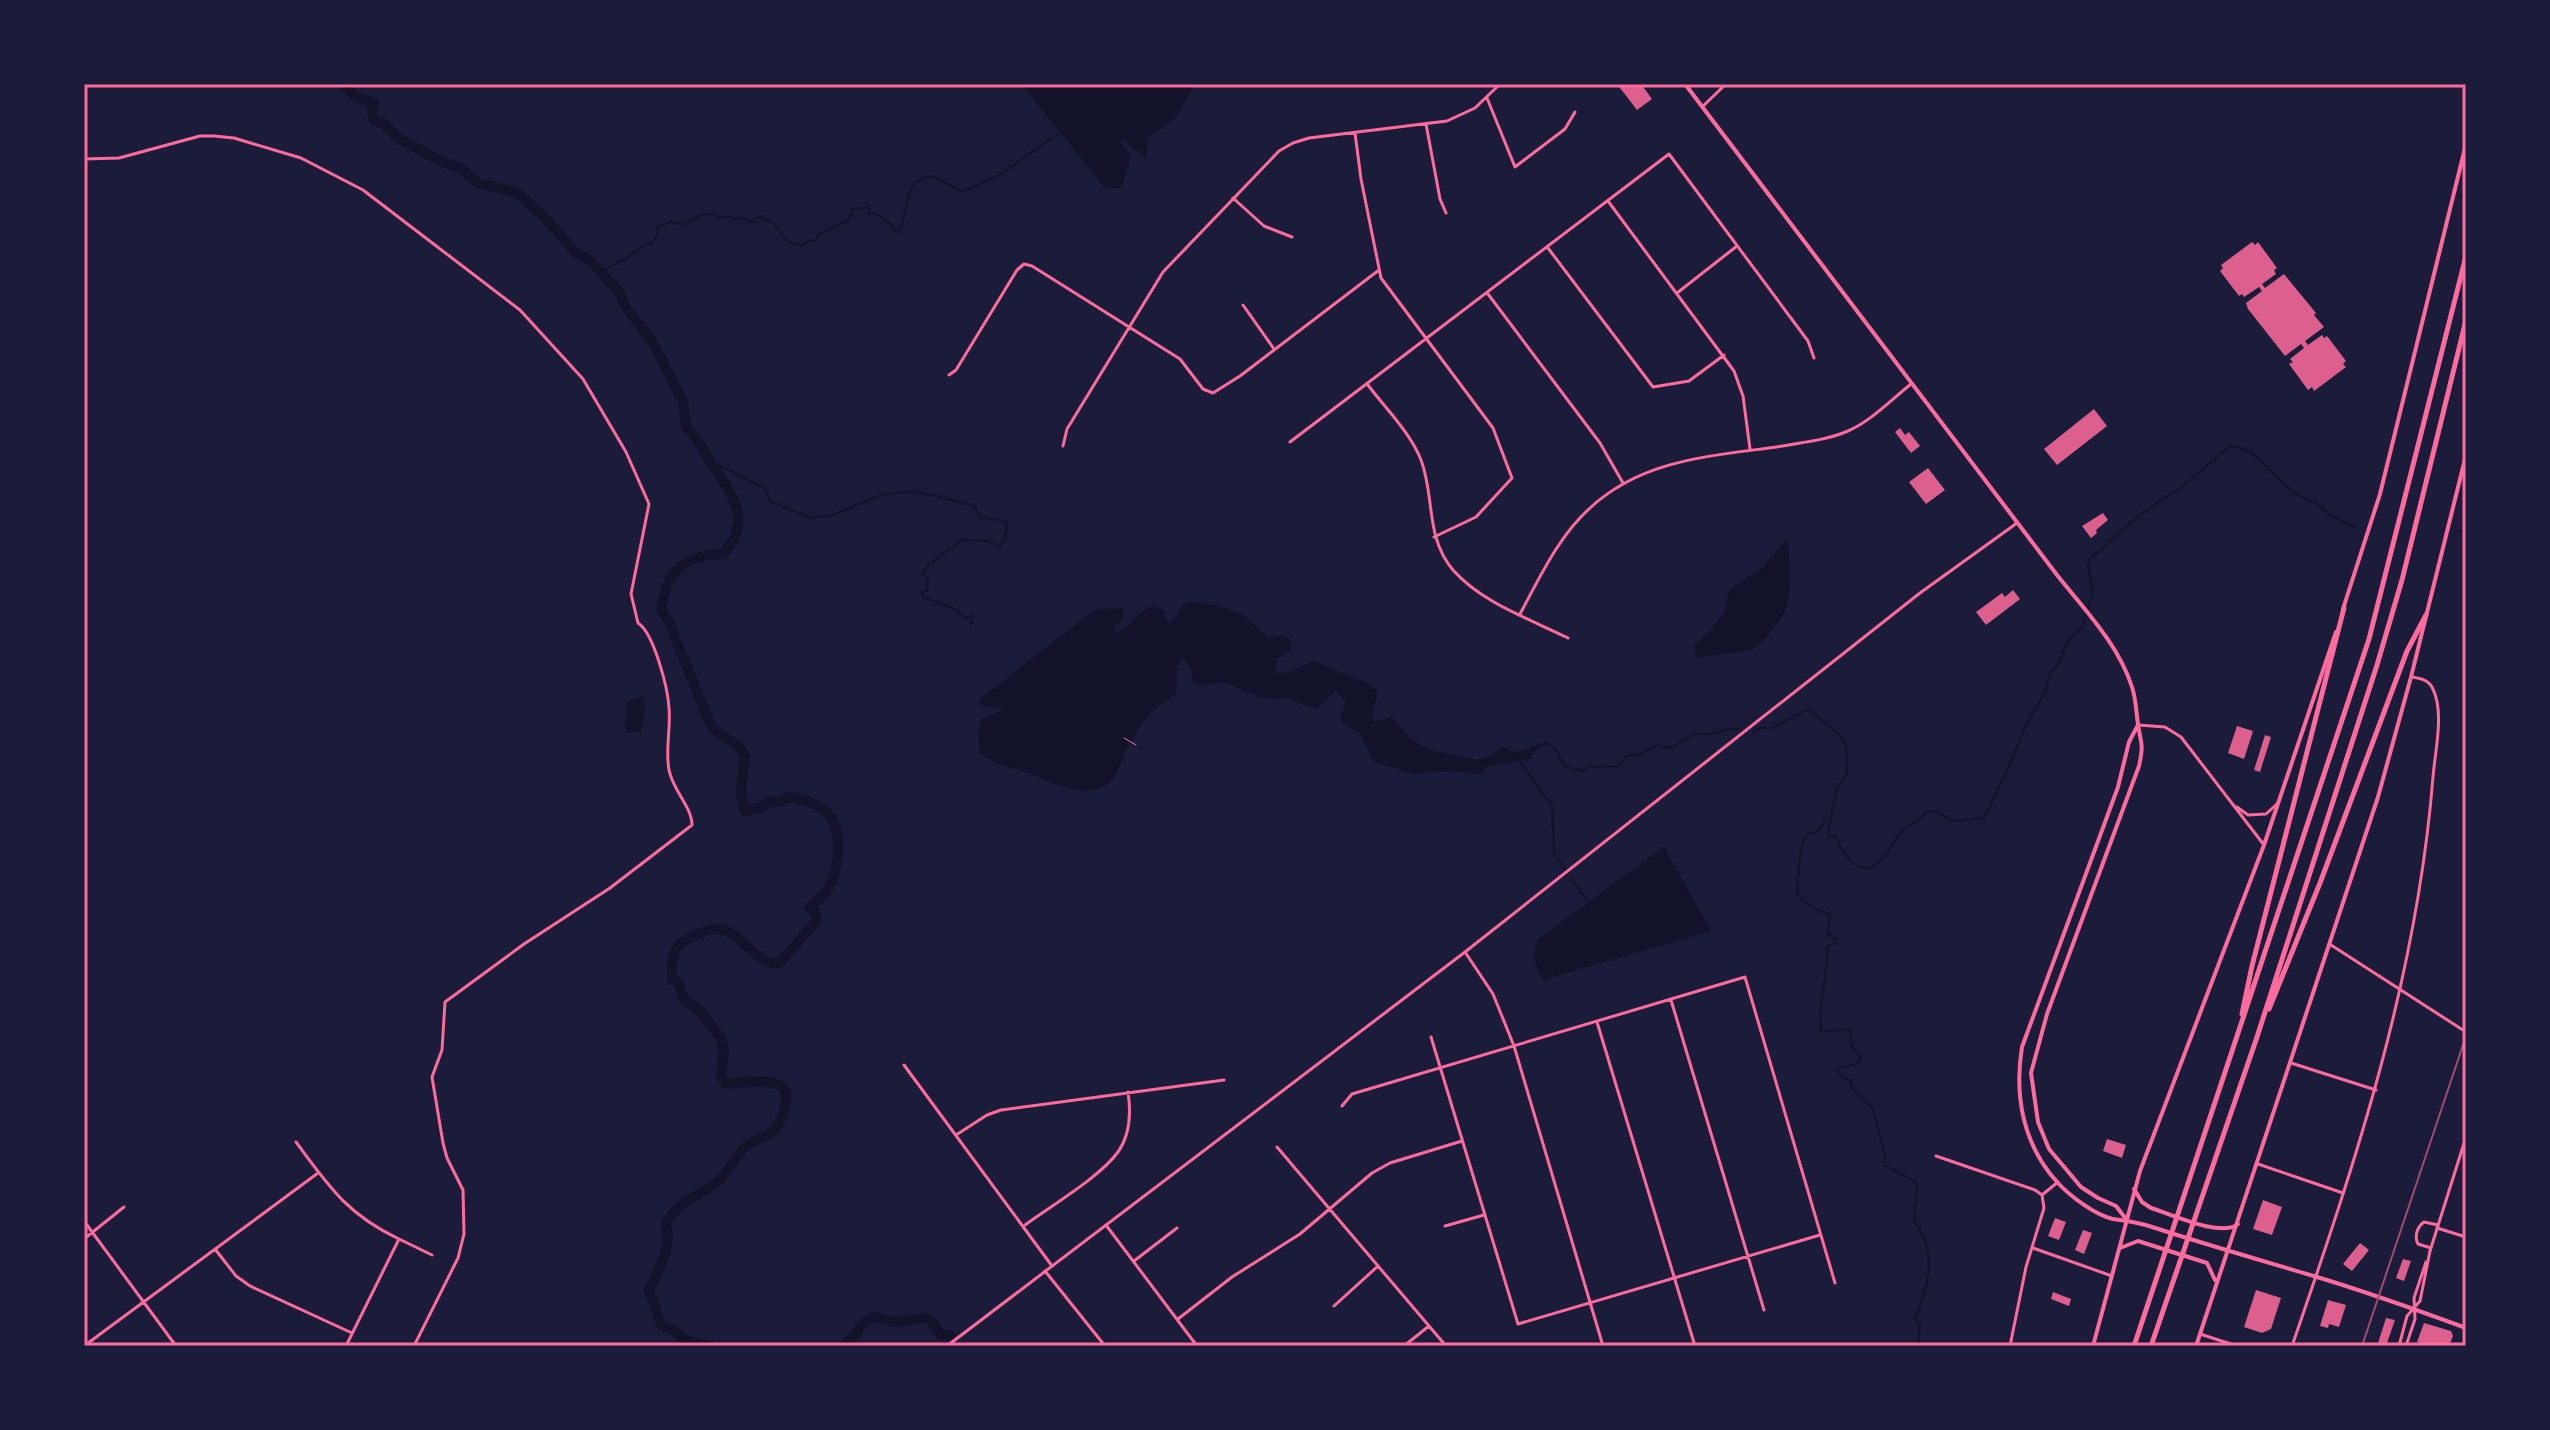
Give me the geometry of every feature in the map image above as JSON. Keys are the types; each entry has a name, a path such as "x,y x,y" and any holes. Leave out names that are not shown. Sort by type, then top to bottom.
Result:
{"highway":[{"path":"2134,1346 2369,639 2466,256"},
{"path":"2151,1346 2256,1040 2377,665 2402,580 2466,320"},
{"path":"2238,1036 2252,966 2344,608"},
{"path":"2256,1040 2316,895 2407,651 2426,615"}],"main road":[{"path":"1685,84 2123,663 2133,689 2143,743 2139,766 2036,1047 2031,1073 2038,1122 2049,1149 2081,1187 2116,1206 2126,1219"},
{"path":"2093,1346 2134,1189 2152,1135 2280,801 2380,494 2466,144"},
{"path":"2196,1346 2378,797 2466,455"},
{"path":"2138,725 2129,742 2118,787 2029,1021 2018,1068 2022,1115 2038,1156 2058,1182 2094,1210 2112,1219 2126,1219 2316,1277 2466,1328"},
{"path":"2068,920 2081,925"},
{"path":"2134,1189 2142,1202 2151,1208 2218,1230 2233,1228 2239,1223"},
{"path":"2119,1248 2141,1242 2207,1263 2216,1282"}],"street":[{"path":"1063,446 1067,429 1166,269 1272,157 1293,143 1454,118 1487,98 1500,84"},
{"path":"1702,107 1726,84"},
{"path":"1487,98 1515,167 1565,129 1575,112"},
{"path":"1426,124 1440,199 1446,213"},
{"path":"1355,133 1379,270 1388,290 1493,428 1512,478 1476,517 1434,537"},
{"path":"84,159 119,158 200,136 234,138 301,158 363,190 520,310 545,336 583,379 605,414 649,504 631,594 638,623 644,627 655,652 667,697 670,712 666,747 669,771 674,788 692,815 692,825 610,888 524,944 445,1002 442,1050 432,1077 447,1158 463,1190 464,1234 458,1258 414,1346"},
{"path":"1290,442 1669,154 1808,341 1814,358"},
{"path":"1233,198 1264,226 1292,237"},
{"path":"1608,201 1724,355 1740,386 1750,450"},
{"path":"1677,293 1737,246"},
{"path":"1548,248 1653,387 1689,381 1724,355"},
{"path":"949,375 956,370 1017,270 1024,264 1032,266 1180,359 1209,393 1219,391 1379,270"},
{"path":"1488,293 1600,443 1623,483"},
{"path":"1243,305 1274,349"},
{"path":"1520,614 1571,528 1598,501 1623,483 1676,461 1814,441 1847,431 1864,422 1912,383"},
{"path":"1367,384 1418,453 1425,475 1434,537 1444,558 1462,580 1486,597 1568,638"},
{"path":"947,1346 1465,952 1910,601 2017,523"},
{"path":"2292,1346 2376,1090 2401,991 2425,857 2438,709 2431,685 2422,678 2411,677"},
{"path":"2138,725 2165,727 2181,737 2264,845"},
{"path":"2233,805 2248,815 2266,814 2280,801"},
{"path":"2331,945 2465,1032"},
{"path":"1465,952 1493,994 1514,1046 1603,1346"},
{"path":"1342,1106 1352,1094 1745,977 1835,1283"},
{"path":"1671,1000 1764,1310"},
{"path":"1597,1022 1695,1346"},
{"path":"1431,1037 1518,1324 1820,1235"},
{"path":"2291,1063 2376,1090"},
{"path":"904,1065 1052,1266"},
{"path":"956,1135 987,1115 1001,1110 1224,1080"},
{"path":"1024,1226 1104,1166 1119,1150 1128,1123 1128,1092"},
{"path":"1178,1319 1232,1277 1300,1234 1372,1173 1390,1163 1462,1141"},
{"path":"2399,1346 2407,1316 2420,1301 2431,1250 2466,1141"},
{"path":"296,1142 348,1208 363,1220 432,1255"},
{"path":"1277,1147 1446,1346"},
{"path":"1936,1156 2042,1195 2044,1208 2031,1247 2010,1346"},
{"path":"2258,1164 2343,1193"},
{"path":"84,1346 318,1173"},
{"path":"2042,1195 2058,1182"},
{"path":"84,1239 124,1207"},
{"path":"1445,1226 1484,1215"},
{"path":"84,1221 176,1346"},
{"path":"2431,1250 2418,1244 2415,1239 2424,1222 2466,1237"},
{"path":"1106,1225 1197,1346"},
{"path":"1134,1261 1177,1228"},
{"path":"346,1346 399,1239"},
{"path":"2031,1247 2112,1276"},
{"path":"215,1249 236,1276 250,1286 352,1333"},
{"path":"1334,1306 1378,1266"},
{"path":"1045,1271 1105,1346"},
{"path":"2406,1346 2415,1319 2414,1310"},
{"path":"1404,1346 1429,1326"},
{"path":"2200,1334 2237,1346"}],"path":[{"path":"1124,738 1136,745"}],"shaded area":[{"path":"1021,84 1195,84 1176,117 1148,138 1146,158 1123,140 1120,142 1131,156 1126,173 1120,188 1106,189"},
{"path":"1788,538 1790,590 1784,614 1763,641 1751,650 1696,658 1694,646 1725,610 1729,590 1763,567"},
{"path":"1191,601 1242,614 1269,638 1283,635 1289,638 1292,649 1277,659 1275,668 1278,673 1286,673 1313,661 1370,684 1378,692 1372,716 1374,722 1392,717 1409,737 1427,749 1476,760 1488,757 1503,747 1514,753 1549,742 1533,752 1531,758 1487,767 1480,774 1449,771 1414,774 1374,762 1360,733 1342,723 1346,702 1336,691 1317,709 1284,698 1264,699 1219,682 1198,686 1193,683 1191,668 1183,658 1177,666 1176,694 1140,726 1116,775 1102,787 1082,791 1060,786 999,764 980,753 981,719 1006,709 980,705 979,700 1094,610 1123,610 1123,617 1114,629 1117,632 1143,611 1155,606 1162,610 1169,624 1183,604"},
{"path":"642,696 645,706 641,731 627,733 626,703"},
{"path":"1664,847 1711,931 1543,980 1535,960 1538,939"}],"building":[{"path":"1617,84 1641,84 1652,99 1637,110"},
{"path":"2252,242 2255,245 2258,242 2277,268 2274,270 2276,274 2262,284 2265,288 2284,274 2324,327 2305,341 2308,345 2322,335 2324,338 2327,336 2346,361 2343,364 2346,367 2314,391 2312,387 2308,390 2289,364 2293,362 2290,359 2304,348 2301,344 2285,356 2248,309 2246,303 2262,291 2259,287 2244,297 2242,294 2239,296 2220,271 2223,268 2221,265"},
{"path":"2094,409 2107,426 2057,465 2044,449"},
{"path":"1900,428 1905,435 1909,432 1920,446 1911,453 1895,432"},
{"path":"1928,468 1945,490 1926,504 1909,482"},
{"path":"2103,513 2108,520 2091,538 2082,526"},
{"path":"2013,590 2020,599 1986,625 1976,612 2002,593 2005,597"},
{"path":"2237,726 2253,731 2244,759 2228,753"},
{"path":"2265,735 2271,737 2260,772 2254,770"},
{"path":"2107,1139 2126,1145 2122,1158 2103,1151"},
{"path":"2263,1200 2282,1207 2272,1235 2253,1229"},
{"path":"2055,1218 2066,1222 2059,1240 2048,1236"},
{"path":"2083,1230 2092,1233 2084,1254 2075,1250"},
{"path":"2360,1243 2369,1250 2352,1271 2343,1264"},
{"path":"2403,1259 2411,1261 2404,1281 2396,1278"},
{"path":"2256,1290 2281,1298 2271,1329 2262,1333 2244,1327"},
{"path":"2053,1292 2071,1299 2069,1306 2051,1299"},
{"path":"2328,1300 2346,1305 2339,1327 2329,1324 2328,1328 2320,1326"},
{"path":"2386,1318 2395,1320 2386,1346 2378,1343"},
{"path":"2424,1323 2451,1331 2453,1336 2449,1346 2429,1346 2417,1342"}],"waterway":[{"path":"342,84 356,97 374,103 374,120 383,123 398,138 460,168 478,183 516,192 546,219 576,253 591,261 620,293 626,308 652,341 683,402 686,427 727,486 737,508 738,519 732,542 723,554 688,562 673,575 661,610 668,620 710,724 745,755 741,790 745,811 764,806 767,802 796,798 822,808 837,831 838,852 832,882 810,907 817,916 816,922 781,961 771,963 763,960 732,934 714,929 682,943 673,957 672,979 679,984 684,1000 697,1008 720,1037 724,1048 721,1076 726,1084 774,1083 786,1093 783,1114 773,1131 746,1146 723,1176 677,1209 666,1223 666,1249 649,1290 661,1325 685,1340 710,1346"},
{"path":"600,272 651,244 658,234 657,227 671,222 683,225 705,214 737,220 740,217 752,222 760,216 774,224 788,242 804,245 849,220 853,209 869,207 869,213 878,215 899,232 911,189 923,178 933,176 962,192 999,175 1059,133"},
{"path":"1753,733 1760,728 1772,728 1808,709 1840,735 1846,745 1847,774 1837,788 1828,833 1835,836 1852,862 1865,868 1872,866 1883,858 1902,831 1927,811 1938,812 1951,821 1984,818 2025,727 2046,690 2051,672 2068,641 2082,627 2093,593 2088,566 2090,559 2141,514 2182,487 2229,447 2252,453 2292,492 2355,527"},
{"path":"710,462 765,488 771,502 811,518 832,515 881,495 914,491 973,505 981,517 1007,522 1005,540 1000,546 986,541 962,540 922,573 928,579 927,591 921,592 923,597 953,608 965,618 972,615 971,625"},
{"path":"2459,531 2466,530"},
{"path":"1549,744 1556,750 1564,766 1583,771 1588,767 1618,766 1627,756 1638,755 1657,745 1668,748 1697,734 1742,730"},
{"path":"1518,758 1552,804 1554,853 1565,869"},
{"path":"1829,816 1818,830 1810,832 1804,840 1797,893 1811,906 1830,914 1828,933 1836,943 1827,947 1821,1032 1850,1029 1852,1047 1861,1057 1858,1064 1838,1068 1838,1073 1850,1081 1852,1088 1873,1109 1885,1155 1884,1165 1915,1181 1917,1186 1914,1221 1922,1233 1929,1257 1927,1282 1915,1319 1920,1325 1918,1346"},
{"path":"1571,878 1588,902"},
{"path":"844,1346 865,1322 874,1317 894,1322 926,1318 941,1335 950,1335"}],"railway":[{"path":"2362,1346 2466,1036"}]}
